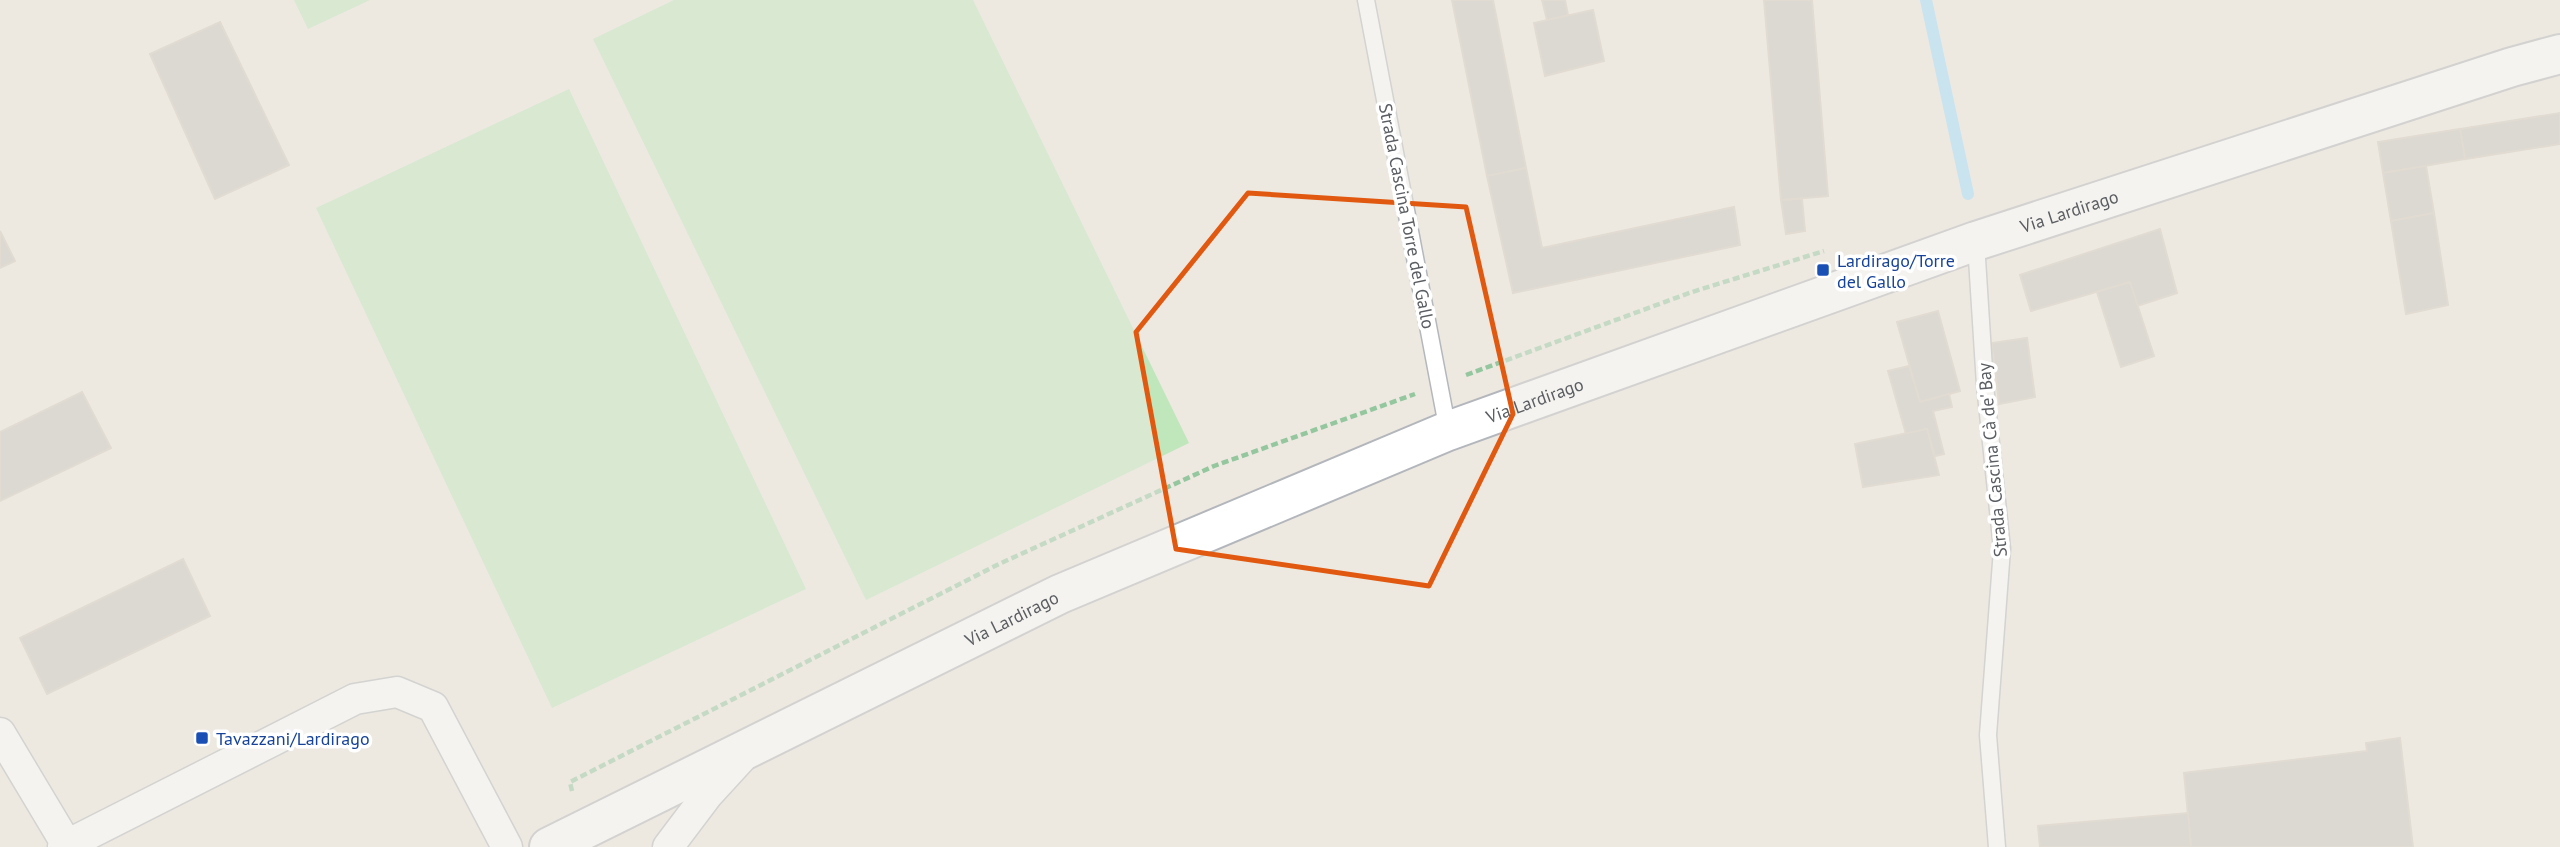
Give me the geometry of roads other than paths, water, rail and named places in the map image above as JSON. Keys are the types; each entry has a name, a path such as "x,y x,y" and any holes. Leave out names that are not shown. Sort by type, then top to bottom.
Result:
{"street":[{"name":"Via Lardirago","path":"549,847 1060,594 1448,431 1976,241 2512,67 2560,54"},
{"path":"0,733 65,846 355,699 397,692 433,707 463,759 507,847"},
{"path":"668,847 708,794 752,746"}],"lane":[{"name":"Strada Cascina Torre del Gallo","path":"1366,0 1448,431"},
{"name":"Strada Cascina Cà de' Bay","path":"1976,241 1985,385 2002,549 1988,735 1997,847"}],"waterway":[{"path":"1926,0 1968,194"}],"place":[{"name":"Lardirago/Torre del Gallo","path":"1823,270"},
{"name":"Tavazzani/Lardirago","path":"202,738"}]}
